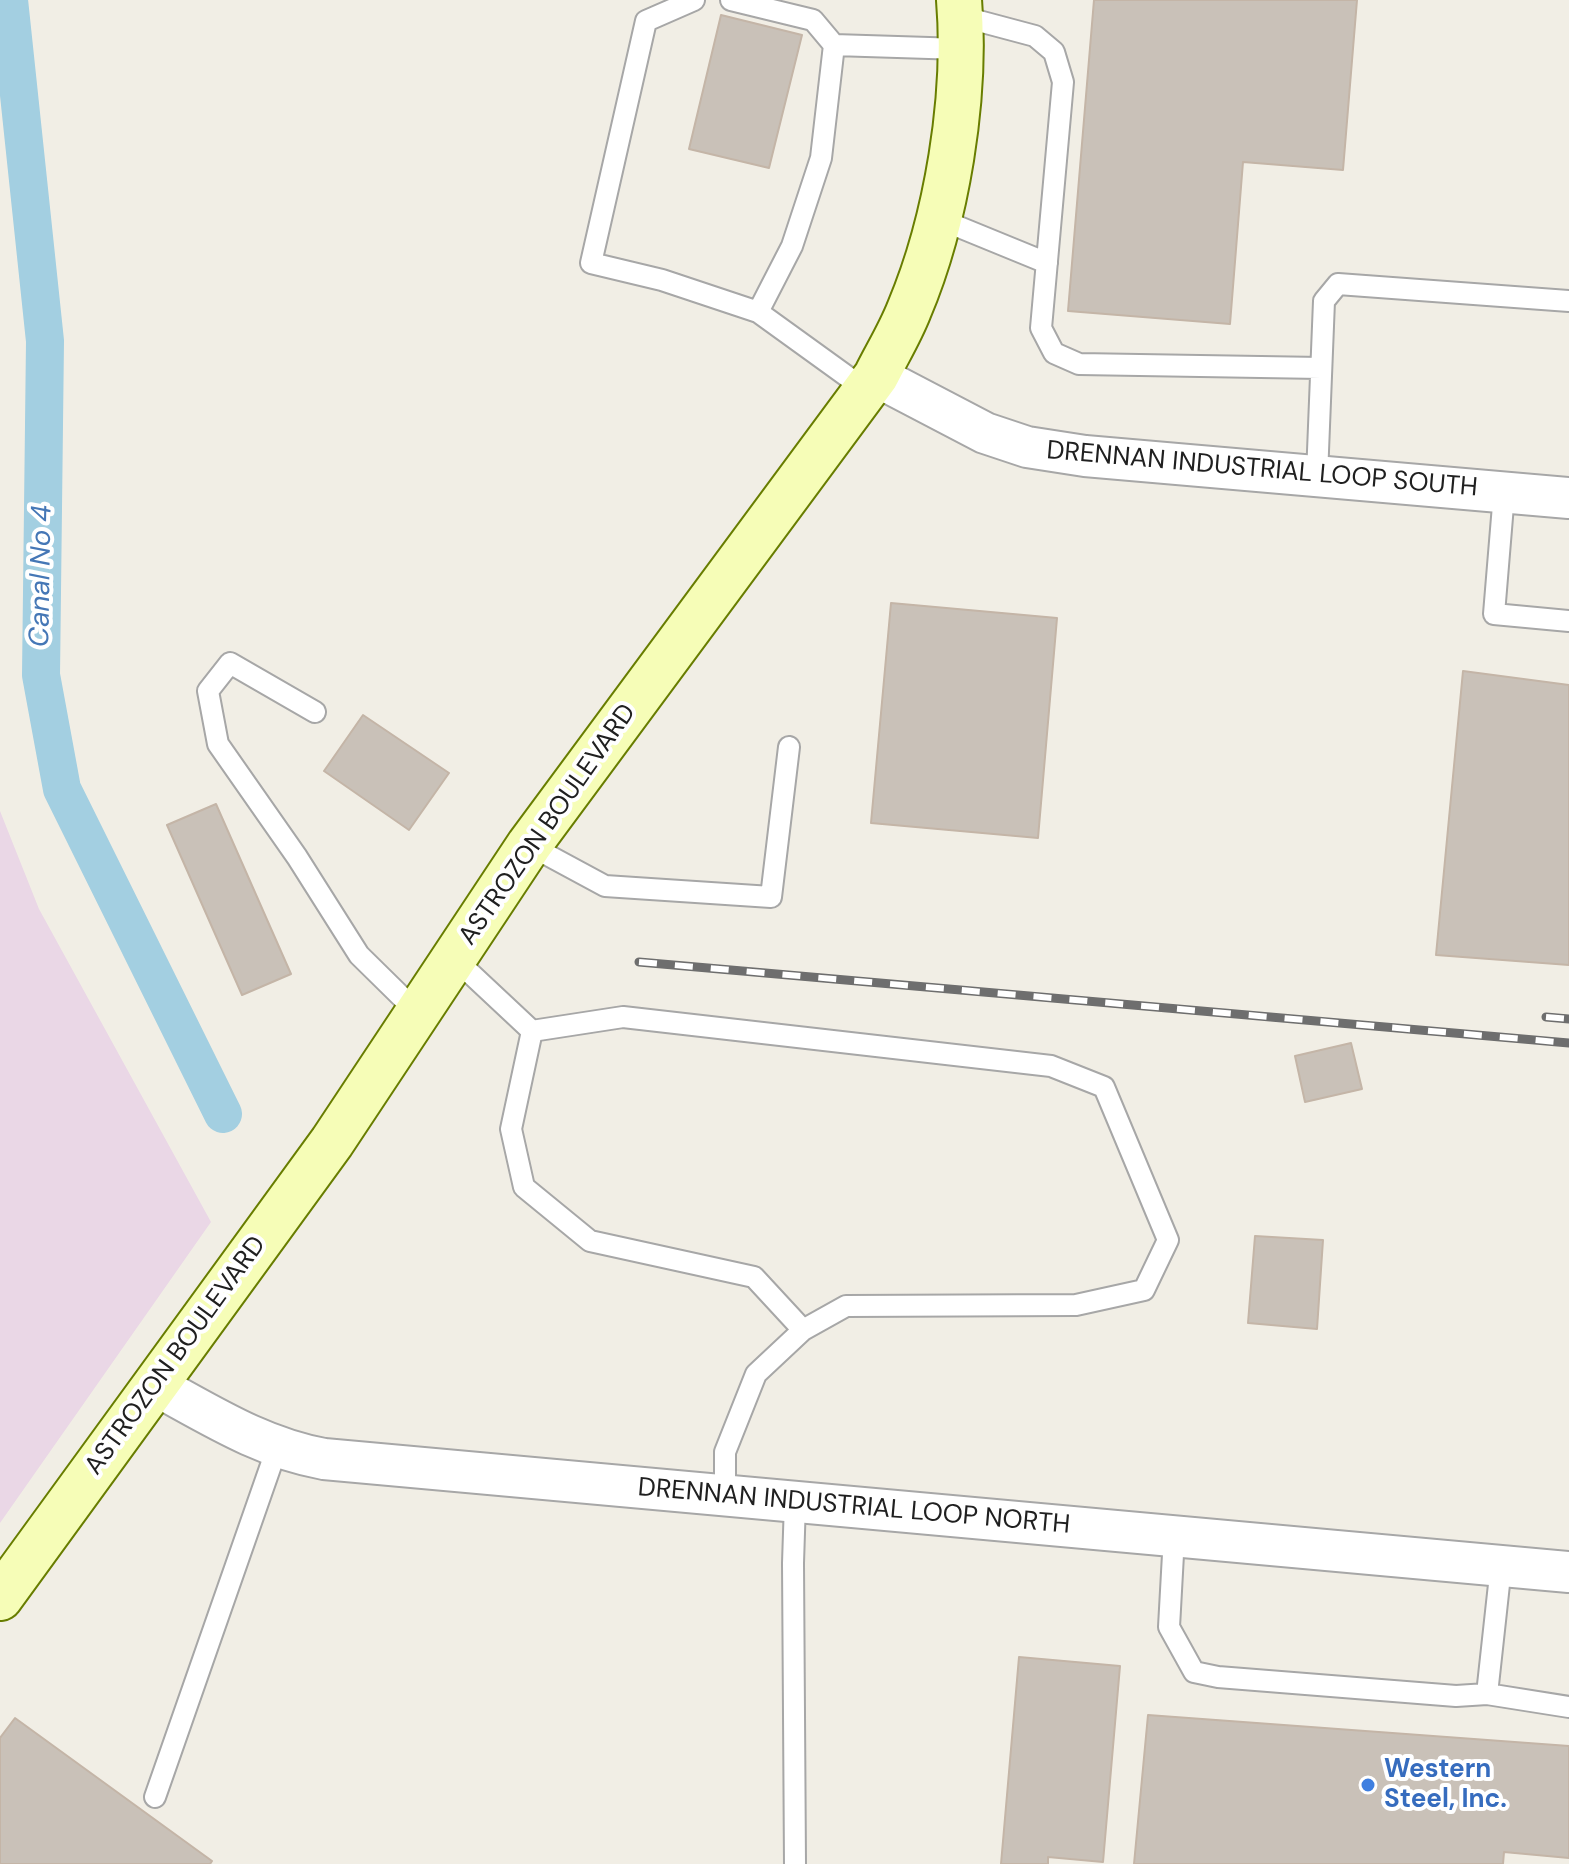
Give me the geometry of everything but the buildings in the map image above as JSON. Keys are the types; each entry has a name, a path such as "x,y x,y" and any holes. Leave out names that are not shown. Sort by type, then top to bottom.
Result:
{"main road":[{"name":"ASTROZON BOULEVARD","path":"0,1598 332,1142 529,845 871,383 909,310 948,176 962,80 960,22"}],"street":[{"name":"DRENNAN INDUSTRIAL LOOP SOUTH","path":"871,383 985,433 1027,447 1085,456 1569,498"},
{"name":"DRENNAN INDUSTRIAL LOOP NORTH","path":"155,1385 254,1440 324,1459 1569,1572"}],"lane":[{"path":"694,0 646,21 591,263 662,280 758,312 871,383"},
{"path":"731,0 813,20 834,45 821,158 792,246 758,312"},
{"path":"834,45 960,22 1035,36 1054,52 1063,82 1041,328 1054,353 1079,364 1321,368"},
{"path":"937,218 1047,263"},
{"path":"1317,476 1324,301 1338,284 1569,301"},
{"path":"1504,493 1494,614 1569,621"},
{"path":"315,712 230,663 208,691 218,744 297,857 359,955 418,1013"},
{"path":"529,845 605,886 771,897 789,747"},
{"path":"454,958 532,1031"},
{"path":"532,1031 623,1017 1051,1066 1104,1087 1168,1240 1144,1290 1076,1305 846,1306 803,1330 756,1374 725,1452 725,1496"},
{"path":"532,1031 511,1129 524,1187 590,1241 754,1277 803,1330"},
{"path":"155,1797 277,1448"},
{"path":"795,1502 795,1864"},
{"path":"1174,1536 1169,1627 1194,1672 1218,1677 1456,1696 1487,1694 1569,1707"},
{"path":"1487,1694 1501,1566"}],"shaded area":[{"path":"0,811 39,909 211,1222 0,1523"}],"waterway":[{"name":"Canal No 4","path":"9,0 45,341 41,675 62,789 223,1114"}],"railway":[{"path":"639,962 1569,1043"},
{"path":"1546,1017 1569,1019"}],"place":[{"name":"Western Steel, Inc.","path":"1368,1785"}]}
